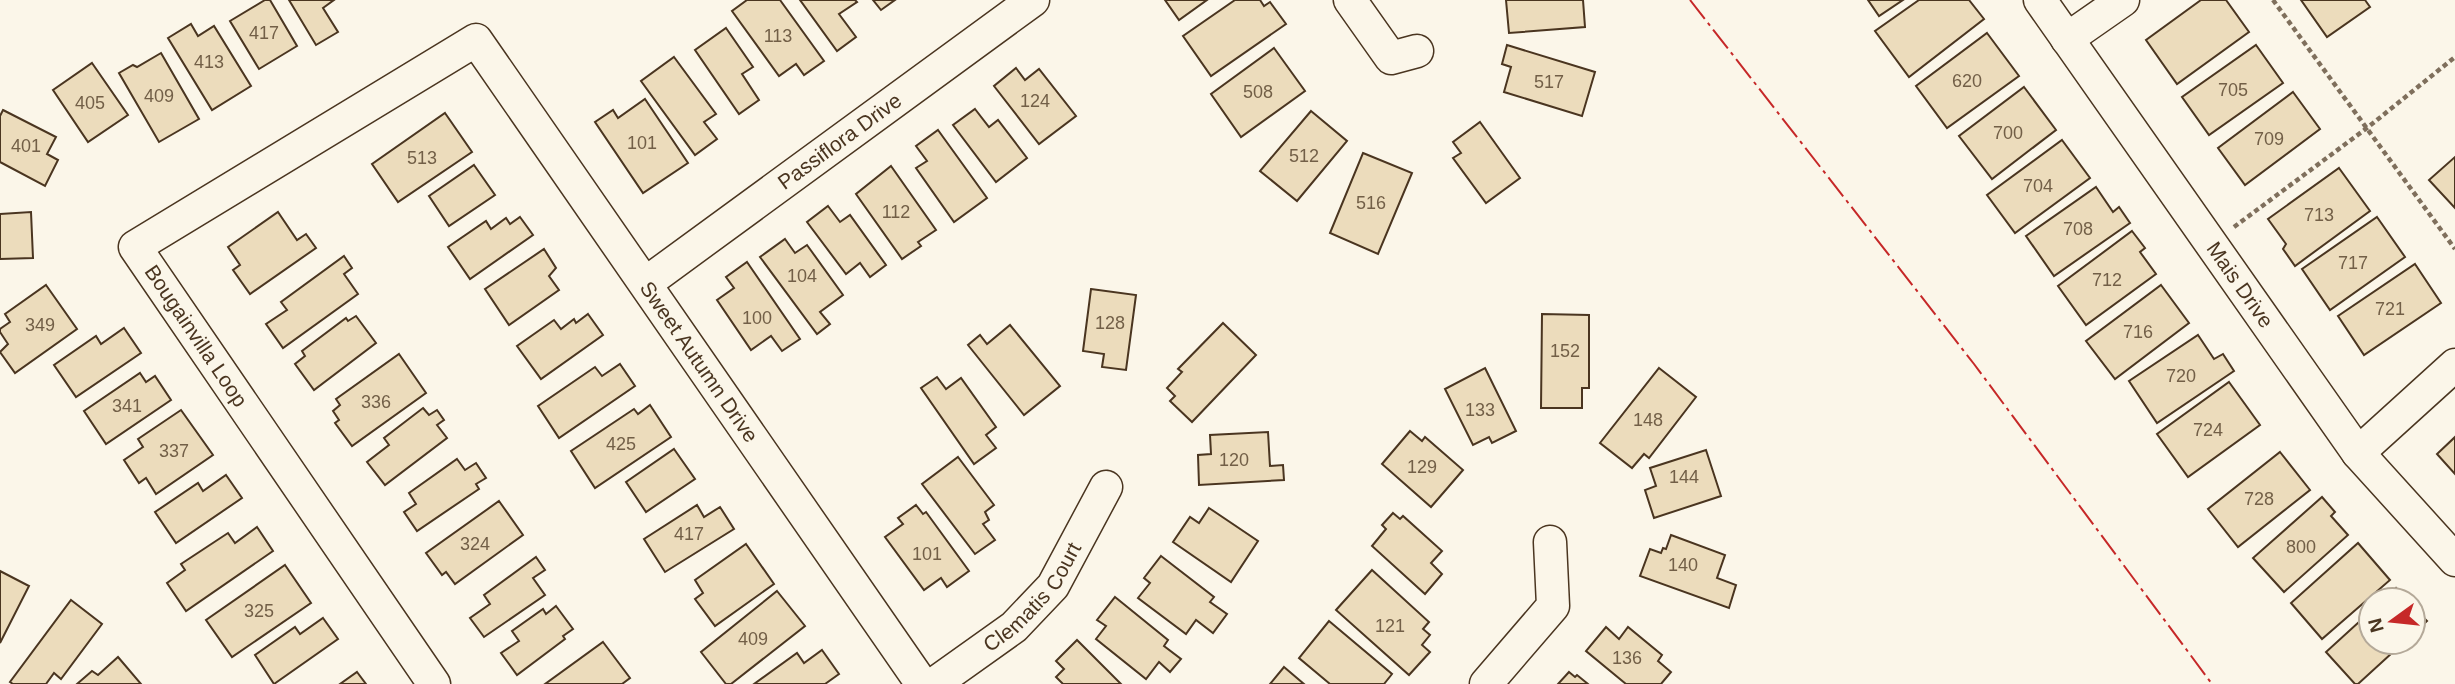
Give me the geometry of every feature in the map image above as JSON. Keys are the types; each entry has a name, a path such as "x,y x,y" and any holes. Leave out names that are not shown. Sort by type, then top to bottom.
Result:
{"street":[{"name":"Passiflora Drive","path":"646,283 1033,0"},
{"path":"1350,0 1391,58 1417,51"},
{"name":"Mais Drive","path":"2040,0 2358,453 2455,559"},
{"path":"2067,39 2123,0"},
{"name":"Sweet Autumn Drive","path":"476,40 922,684"},
{"name":"Bougainvilla Loop","path":"434,684 135,247 476,40"},
{"path":"2358,453 2455,365"},
{"name":"Clematis Court","path":"934,684 1014,627 1053,586 1106,487"},
{"path":"1486,684 1553,606 1550,541"}],"path":[{"path":"2273,0 2455,249"},
{"path":"2233,228 2367,128 2455,57"}],"building":[{"path":"265,0 270,0 297,46 259,69 230,21"},
{"path":"289,0 334,0 323,8 338,32 316,45"},
{"path":"747,0 780,0 824,61 804,75 796,64 779,76 732,11"},
{"path":"800,0 855,0 857,2 839,14 856,37 837,51"},
{"path":"873,0 895,0 881,10"},
{"path":"1165,0 1207,0 1179,20"},
{"path":"1235,0 1260,0 1264,6 1270,2 1286,24 1211,76 1183,36"},
{"path":"1506,0 1583,0 1585,27 1509,33"},
{"path":"1868,0 1903,0 1879,16"},
{"path":"1919,0 1969,0 1984,19 1909,77 1875,31"},
{"path":"2201,0 2226,0 2249,32 2177,84 2146,40"},
{"path":"2301,0 2365,0 2370,7 2327,37"},
{"path":"191,24 198,36 214,26 251,86 212,110 168,38"},
{"path":"726,28 753,67 742,74 759,100 739,114 695,50"},
{"path":"1987,33 2019,76 1947,128 1916,86"},
{"path":"1507,45 1595,72 1582,116 1504,92 1511,67 1502,64"},
{"path":"2256,45 2283,83 2209,135 2182,97"},
{"path":"1274,48 1305,91 1241,137 1211,94"},
{"path":"161,53 199,119 159,142 119,73 133,65 137,67"},
{"path":"674,57 716,114 704,122 717,139 695,155 641,81"},
{"path":"92,63 128,115 88,142 53,90"},
{"path":"1016,68 1025,80 1039,69 1076,116 1039,144 994,86"},
{"path":"2024,87 2056,130 1992,179 1959,136"},
{"path":"2293,92 2320,129 2245,185 2218,148"},
{"path":"645,99 688,163 643,193 595,122 613,110 618,118"},
{"path":"975,109 989,127 998,120 1027,158 996,182 953,125"},
{"path":"3,110 56,137 47,154 58,160 45,186 0,162 0,116"},
{"path":"1311,111 1347,141 1297,201 1260,171"},
{"path":"445,113 472,152 398,202 372,164"},
{"path":"1480,122 1520,178 1486,203 1453,158 1461,153 1453,142"},
{"path":"938,130 987,198 954,222 916,168 927,161 916,146"},
{"path":"2062,140 2090,178 2015,233 1987,195"},
{"path":"1363,153 1412,173 1378,254 1330,233"},
{"path":"2455,157 2455,208 2429,180"},
{"path":"474,165 495,195 449,226 429,196"},
{"path":"891,166 936,230 918,242 921,246 902,259 856,194"},
{"path":"2339,168 2370,211 2295,266 2283,249 2286,244 2268,219"},
{"path":"2096,187 2113,212 2119,207 2130,223 2054,276 2026,236"},
{"path":"828,206 840,222 850,215 886,265 870,277 860,263 846,274 807,222"},
{"path":"31,212 33,258 0,259 0,214"},
{"path":"278,212 297,240 306,234 316,248 250,294 233,270 240,265 228,247"},
{"path":"520,217 533,235 470,279 448,247 486,221 491,229 506,218 510,224"},
{"path":"2377,217 2405,257 2330,310 2302,269"},
{"path":"2132,231 2145,248 2140,252 2156,274 2086,325 2058,286"},
{"path":"785,239 795,253 807,245 843,295 820,312 830,324 817,334 760,257"},
{"path":"544,249 556,268 549,276 559,290 509,325 485,289"},
{"path":"344,256 352,268 344,274 358,294 283,348 266,324 287,310 281,302"},
{"path":"747,262 800,339 782,351 771,336 751,350 717,300 734,288 726,277"},
{"path":"2415,264 2441,303 2364,355 2338,316"},
{"path":"46,285 77,329 15,373 0,352 8,344 0,332 0,329 10,322 5,314"},
{"path":"2161,285 2189,323 2115,379 2086,341"},
{"path":"1091,289 1136,295 1126,370 1102,367 1104,354 1083,351"},
{"path":"588,314 603,335 541,379 517,346 554,320 561,329 574,319 576,323"},
{"path":"1542,314 1589,315 1589,388 1582,388 1582,408 1541,408"},
{"path":"356,316 376,343 314,390 295,364 305,356 302,351 346,318 348,321"},
{"path":"1223,323 1256,355 1192,422 1170,401 1175,396 1167,388 1182,372 1178,369"},
{"path":"1010,325 1060,386 1024,415 968,345 980,335 987,344"},
{"path":"124,328 141,353 76,397 54,365 96,336 101,344"},
{"path":"2198,335 2214,359 2223,354 2234,371 2157,423 2129,381"},
{"path":"399,354 426,393 352,446 335,423 339,420 333,411 340,405 336,399"},
{"path":"620,364 635,386 559,438 538,406 595,367 602,376"},
{"path":"1485,368 1516,431 1492,443 1489,437 1473,445 1445,389"},
{"path":"1659,368 1696,397 1649,458 1644,454 1632,468 1600,443"},
{"path":"140,373 146,382 155,376 171,400 106,444 84,411"},
{"path":"937,377 946,389 961,378 996,427 986,435 996,448 974,464 921,388"},
{"path":"2229,382 2260,425 2188,477 2157,434"},
{"path":"650,405 671,437 595,488 571,451 634,409 638,414"},
{"path":"423,408 429,415 437,410 444,420 437,425 447,438 385,485 367,462 389,445 384,438"},
{"path":"181,410 213,455 156,494 146,478 139,483 124,460 143,447 138,439"},
{"path":"1410,431 1422,441 1425,437 1463,470 1431,507 1382,464"},
{"path":"1268,432 1270,466 1283,465 1284,480 1199,485 1198,455 1211,454 1210,435"},
{"path":"2455,437 2455,474 2437,454"},
{"path":"674,449 695,479 646,512 626,482"},
{"path":"1706,450 1721,496 1654,518 1645,490 1656,486 1650,468"},
{"path":"2280,452 2310,490 2238,547 2208,509"},
{"path":"958,457 994,505 985,512 989,520 983,524 995,540 975,554 922,484"},
{"path":"457,459 465,470 476,463 486,478 476,484 479,489 417,531 404,512 416,504 409,493"},
{"path":"226,475 242,498 176,543 155,512 198,483 203,491"},
{"path":"2322,497 2335,512 2331,516 2348,535 2284,592 2253,558"},
{"path":"499,501 523,535 455,584 446,572 442,575 426,553"},
{"path":"697,505 704,517 720,507 734,529 665,572 644,539"},
{"path":"916,505 923,514 926,512 969,571 947,587 941,578 924,590 885,537 903,524 898,518"},
{"path":"1209,508 1258,541 1231,582 1173,542 1190,517 1199,523"},
{"path":"1393,513 1400,519 1403,516 1442,551 1431,563 1442,574 1425,594 1372,546 1386,529 1382,525"},
{"path":"257,527 273,551 186,611 167,583 185,570 181,564 228,533 235,543"},
{"path":"1671,535 1725,555 1717,578 1736,585 1729,608 1640,576 1650,549 1661,553 1663,548 1666,549"},
{"path":"2358,543 2390,580 2383,586 2357,586 2357,609 2322,639 2291,603"},
{"path":"746,544 774,584 715,626 695,599 703,593 695,580"},
{"path":"1161,556 1214,597 1210,602 1227,614 1213,633 1196,620 1186,634 1138,598 1150,583 1144,578"},
{"path":"536,557 545,570 533,578 545,595 484,637 470,618 490,604 484,595"},
{"path":"285,565 311,603 232,657 206,620"},
{"path":"1372,570 1429,622 1423,629 1430,635 1422,645 1430,652 1409,675 1336,610"},
{"path":"0,571 29,586 0,643"},
{"path":"777,591 805,626 731,684 726,684 701,652"},
{"path":"1115,597 1168,640 1164,646 1181,659 1170,672 1159,662 1146,679 1096,639 1106,626 1097,620"},
{"path":"71,600 102,624 61,679 54,673 46,684 10,682"},
{"path":"556,606 573,629 563,636 565,639 517,675 501,653 519,641 512,631 543,609 546,614"},
{"path":"323,618 338,639 274,684 255,655 295,627 300,634"},
{"path":"1329,621 1392,674 1384,684 1330,684 1299,658"},
{"path":"2357,624 2357,656 2389,656 2355,684 2326,652"},
{"path":"1606,627 1619,639 1628,627 1662,655 1658,661 1671,672 1661,684 1626,684 1586,651"},
{"path":"1077,640 1121,684 1063,684 1056,677 1064,669 1056,661"},
{"path":"603,642 630,678 622,684 545,684"},
{"path":"822,650 839,674 825,684 754,684 797,653 804,663"},
{"path":"118,657 141,684 77,684 92,671 98,675"},
{"path":"1284,667 1304,684 1270,684"},
{"path":"357,672 366,684 340,684"},
{"path":"1569,672 1575,677 1577,675 1588,684 1558,684"}],"power":[{"path":"1690,0 1974,364 2212,684"}]}
